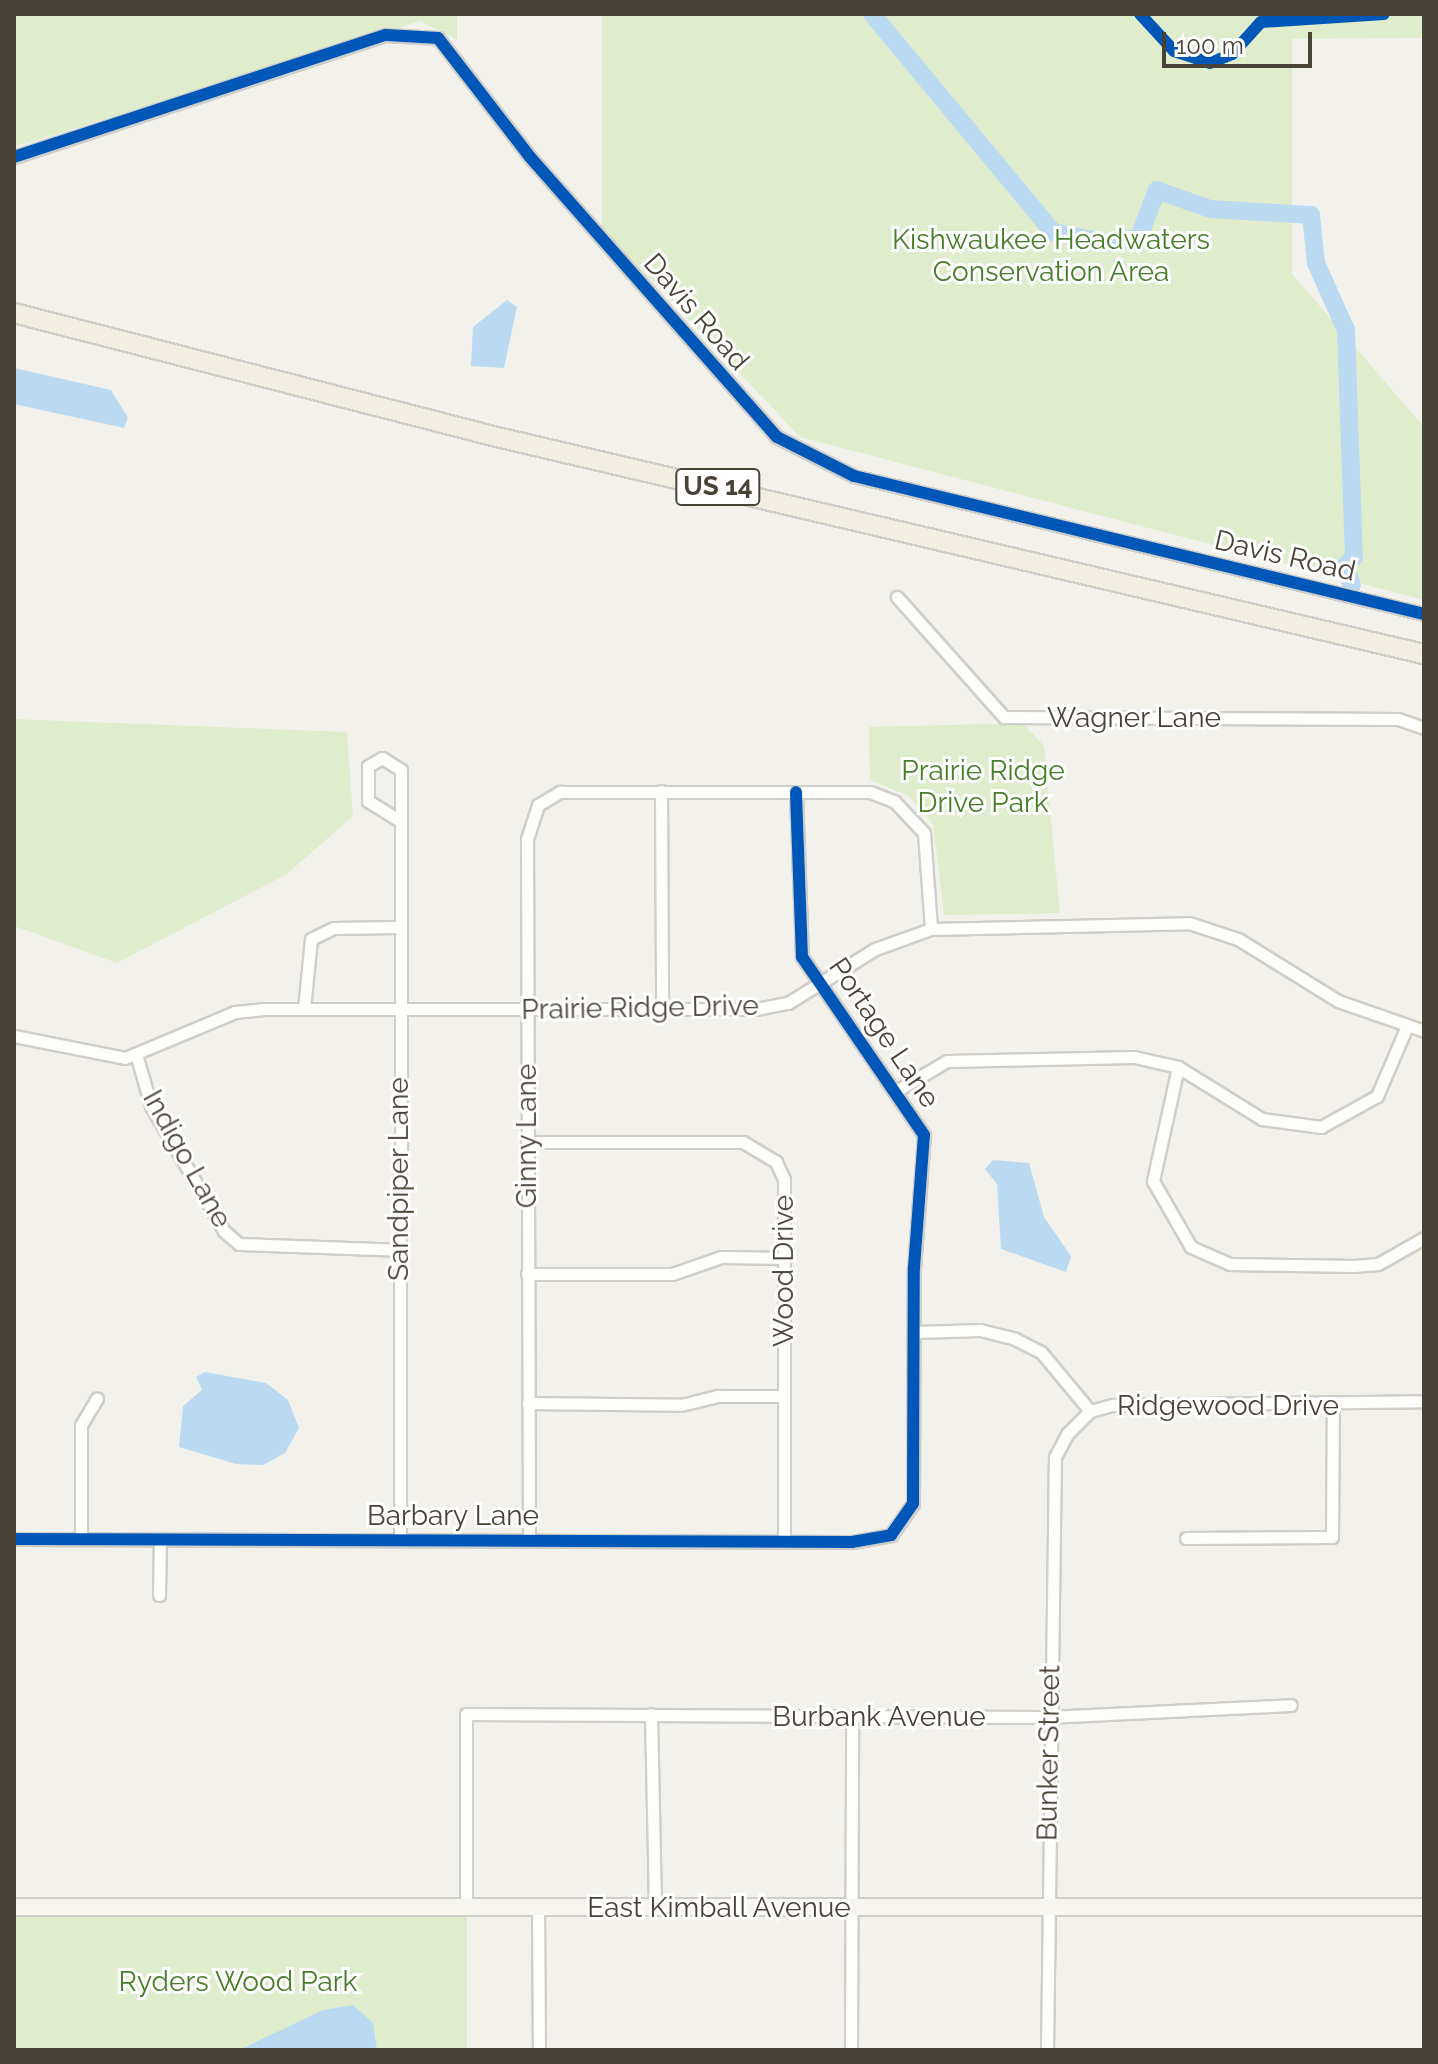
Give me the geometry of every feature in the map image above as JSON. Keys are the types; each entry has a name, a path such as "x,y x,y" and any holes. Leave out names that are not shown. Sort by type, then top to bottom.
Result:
{"main road":[{"name":"US 14","path":"14,313 497,437 1424,654"}],"street":[{"name":"Davis Road","path":"14,157 386,35 438,38 530,157 777,437 854,476 1424,614"},
{"name":"Wagner Lane","path":"897,597 1004,717 1398,719 1424,728"},
{"name":"Sandpiper Lane","path":"397,819 368,801 368,766 382,758 401,770 397,819 400,1540"},
{"path":"661,791 662,1010"},
{"name":"Ginny Lane","path":"529,1539 527,839 538,805 560,792 870,792 909,813 929,857 931,929"},
{"name":"Portage Lane","path":"796,792 797,938 821,984 924,1135 913,1504 891,1535"},
{"name":"Prairie Ridge Drive","path":"14,1036 101,1058 136,1054 235,1012 304,1009 756,1009 788,1003 875,949 931,929 1189,923 1238,939 1338,1001 1424,1031"},
{"path":"304,1009 311,939 334,928 397,927"},
{"path":"896,1091 928,1068 969,1058 1134,1057 1178,1067 1262,1119 1321,1127 1377,1096 1407,1026"},
{"name":"Indigo Lane","path":"136,1054 151,1106 224,1231 239,1244 399,1250"},
{"path":"1178,1067 1153,1181 1191,1247 1230,1264 1354,1266 1378,1264 1424,1238"},
{"name":"Wood Drive","path":"527,1142 743,1142 763,1149 784,1179 784,1542"},
{"path":"527,1274 672,1274 721,1257 785,1258"},
{"path":"916,1332 980,1330 1015,1339 1041,1352 1090,1411"},
{"path":"528,1403 681,1405 718,1396 784,1396"},
{"path":"81,1539 81,1425 97,1398"},
{"name":"Ridgewood Drive","path":"1055,1457 1090,1411 1143,1403 1333,1405 1424,1401"},
{"path":"1186,1538 1332,1537 1333,1405"},
{"name":"Bunker Street","path":"1047,2050 1048,1717 1055,1457"},
{"name":"Barbary Lane","path":"14,1539 784,1542 891,1535"},
{"path":"159,1595 160,1539"},
{"name":"Burbank Avenue","path":"466,1896 466,1714 1048,1717 1291,1705"},
{"path":"651,1714 655,1908"},
{"path":"851,2050 852,1718"},
{"name":"East Kimball Avenue","path":"14,1907 1424,1907"},
{"path":"538,1909 539,2050"}],"green space":[{"path":"14,14 457,14 457,40 420,21 14,147"},
{"name":"Kishwaukee Headwaters Conservation Area","path":"602,14 1424,14 1424,38 1292,39 1292,274 1424,427 1424,600 800,437 602,228"},
{"path":"14,719 347,732 353,816 287,874 117,963 14,926"},
{"name":"Prairie Ridge Drive Park","path":"1023,723 1044,746 1060,913 944,915 933,825 909,796 870,780 869,727"},
{"name":"Ryders Wood Park","path":"14,1913 467,1913 467,2050 14,2050"}],"water":[{"path":"507,300 517,307 504,368 471,366 473,327"},
{"path":"14,368 111,390 128,418 124,428 14,404"},
{"path":"993,1160 1029,1163 1044,1217 1071,1256 1066,1272 1001,1249 997,1184 985,1169"},
{"path":"205,1372 266,1383 288,1400 299,1428 285,1453 263,1465 236,1464 179,1447 183,1406 202,1390 196,1377"},
{"path":"353,2005 373,2023 377,2050 239,2050 323,2010"}],"waterway":[{"path":"872,14 1053,232 1108,243 1139,237 1157,190 1210,209 1311,215 1316,263 1346,330 1354,557 1345,566 1352,585"}],"cycle path":[{"path":"1140,14 1174,51 1210,63 1232,54 1261,22 1384,14"},
{"path":"14,157 386,35 438,38 530,157 777,437 854,476 1424,614"},
{"path":"14,1539 852,1542 891,1535 913,1504 914,1268 924,1135 802,957 796,792"}]}
